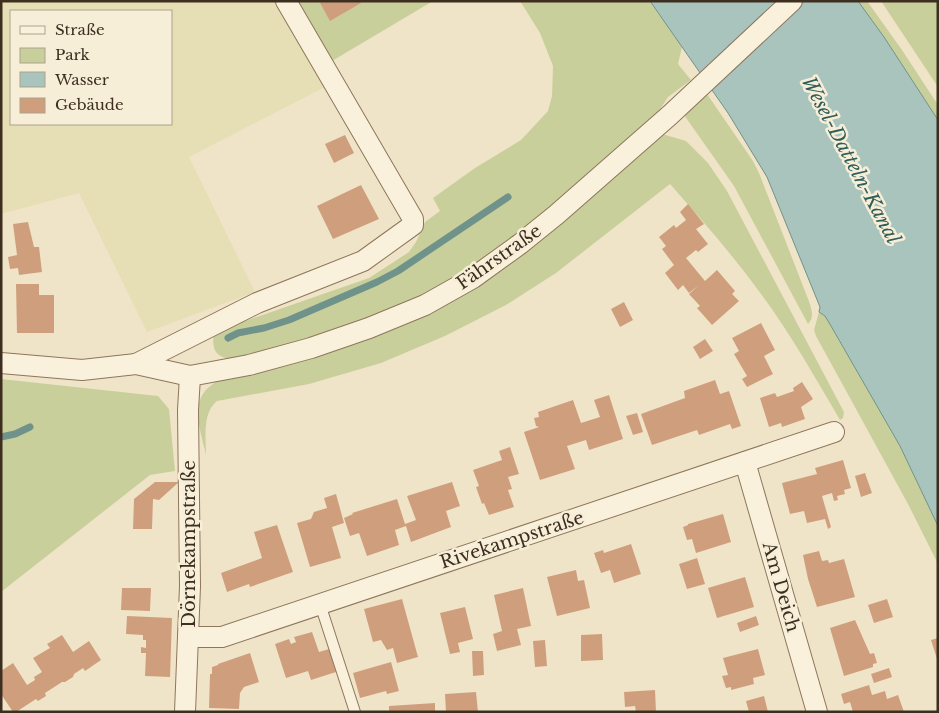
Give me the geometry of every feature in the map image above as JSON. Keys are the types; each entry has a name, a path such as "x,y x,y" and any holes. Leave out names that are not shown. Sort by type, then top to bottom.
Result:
{"street":[{"name":"Fährstraße","path":"136,364 258,303 363,261 413,225 413,219 286,1"},
{"name":"Fährstraße","path":"1,363 82,370 136,364 190,376 249,365 311,348 369,328 425,305 473,278 556,215 670,115 792,1"},
{"name":"Dörnekampstraße","path":"185,712 190,586 188,410 190,376"},
{"name":"Rivekampstraße","path":"189,637 222,637 834,432"},
{"name":"Am Deich","path":"745,462 817,712"}],"lane":[{"path":"320,604 355,712"}],"shaded area":[{"path":"1,1 278,1 327,86 189,157 255,292 147,332 79,193 1,214"}],"green space":[{"path":"297,1 433,1 332,61"},
{"path":"520,1 650,1 682,47 678,64 691,80 668,97 653,120 508,246 395,312 243,361 219,355 214,347 214,332 369,278 409,252 425,222 440,211 433,198 475,168 521,140 548,111 552,96 553,66 540,33"},
{"path":"858,1 867,1 902,50 938,105 938,120 884,37"},
{"path":"881,1 938,1 938,87"},
{"path":"707,94 753,161 759,173 810,304 812,317 808,324 734,186 684,115"},
{"path":"662,134 686,141 708,163 727,191 844,412 843,418 840,420 791,338 758,290 726,249 670,184 556,273 506,305 445,336 381,363 309,384 217,401 212,406 207,419 206,455 200,431 199,406 205,391 217,381 410,317"},
{"path":"819,312 825,316 900,446 938,526 938,564 908,504 816,336 814,330"},
{"path":"1,379 158,396 169,409 175,471 150,475 1,592"}],"water":[{"name":"Wesel-Datteln-Kanal","path":"650,1 858,1 938,120 938,526 900,446 825,316 819,312 820,307 767,177 728,113"}],"building":[{"path":"319,1 360,1 361,3 330,21"},
{"path":"345,135 354,153 334,163 325,144"},
{"path":"361,185 379,219 333,239 317,206"},
{"path":"688,204 704,224 696,229 708,244 686,258 705,281 717,270 735,291 732,294 739,301 712,325 697,308 700,306 689,294 699,285 689,293 683,285 678,290 665,273 674,265 662,249 666,246 659,237 674,225 676,228 686,220 680,212"},
{"path":"28,222 34,247 39,247 42,272 19,275 18,268 10,269 8,257 17,255 13,224"},
{"path":"16,284 39,284 39,295 54,295 54,333 17,333"},
{"path":"624,302 633,320 620,327 611,309"},
{"path":"761,323 775,350 764,356 773,374 747,387 742,379 747,376 734,354 739,351 732,338"},
{"path":"705,339 713,351 700,359 693,347"},
{"path":"715,380 720,394 729,391 741,426 732,429 730,424 699,435 697,430 652,445 641,414 685,398 684,391"},
{"path":"802,382 813,399 801,407 805,419 782,427 781,423 769,427 760,398 775,393 777,397 794,391 793,388"},
{"path":"609,395 623,439 589,450 586,440 567,446 575,469 540,480 524,432 539,427 536,426 534,418 539,417 538,412 573,400 581,423 600,417 594,400"},
{"path":"637,413 643,432 633,435 626,416"},
{"path":"510,447 519,474 508,477 512,489 508,490 514,507 489,515 484,503 482,504 476,487 479,486 473,470 502,460 499,451"},
{"path":"843,460 851,488 844,490 845,494 837,496 838,500 834,501 832,493 822,496 831,527 828,529 825,519 807,523 804,511 790,514 782,483 817,474 815,468"},
{"path":"865,473 872,493 861,497 855,476"},
{"path":"155,482 179,482 159,500 153,499 152,529 133,529 134,499"},
{"path":"452,482 460,506 446,511 451,527 411,542 406,526 395,530 399,545 367,556 359,533 350,536 344,518 352,513 397,499 405,524 416,520 407,496"},
{"path":"336,494 344,523 332,527 341,558 310,567 297,523 311,519 314,512 327,508 324,498"},
{"path":"723,514 731,542 696,553 692,539 687,540 683,527"},
{"path":"277,525 293,572 250,587 249,584 227,592 221,573 262,558 254,532"},
{"path":"631,544 641,574 614,583 610,570 601,573 594,553 603,550 604,553"},
{"path":"819,551 822,561 828,560 829,563 844,559 855,597 817,607 803,555"},
{"path":"697,558 705,584 687,589 679,564"},
{"path":"576,570 578,581 584,580 590,608 557,616 547,577"},
{"path":"745,577 754,607 717,618 708,588"},
{"path":"122,588 151,588 150,611 121,610"},
{"path":"523,588 531,626 517,629 521,645 497,651 493,634 502,631 494,595"},
{"path":"402,599 418,657 397,663 393,648 387,650 381,640 373,642 364,609"},
{"path":"887,599 893,617 874,623 868,605"},
{"path":"465,607 473,639 458,643 460,652 450,654 440,613"},
{"path":"127,616 172,618 170,677 145,676 146,653 141,653 141,647 146,648 146,640 143,640 143,635 126,634"},
{"path":"756,616 759,625 740,632 737,623"},
{"path":"855,620 870,654 874,653 877,663 873,664 873,667 844,676 830,628"},
{"path":"312,632 319,652 329,649 336,672 311,680 308,671 286,678 275,644 289,639 291,644 296,642 294,637"},
{"path":"602,634 603,660 581,661 581,635"},
{"path":"62,635 73,652 89,641 101,660 85,671 83,668 74,674 73,677 45,693 46,696 38,701 36,699 13,712 1,694 1,671 13,663 27,685 42,672 33,658 50,648 47,644"},
{"path":"938,638 938,659 937,659 931,640"},
{"path":"545,640 547,666 535,667 533,641"},
{"path":"758,649 765,675 753,678 754,684 731,690 731,687 726,688 722,676 728,675 723,658"},
{"path":"472,651 483,651 484,675 473,676"},
{"path":"250,653 259,682 244,687 240,693 239,709 209,708 212,667"},
{"path":"391,662 399,691 387,694 386,691 360,698 353,673"},
{"path":"889,668 892,677 874,683 871,674"},
{"path":"869,685 872,695 885,691 887,699 898,695 904,712 853,712 850,702 844,704 841,694"},
{"path":"655,690 656,712 636,712 635,706 625,707 624,692"},
{"path":"476,692 478,712 446,712 445,694"},
{"path":"764,696 768,712 749,712 746,701"},
{"path":"435,703 435,712 389,712 389,706"}],"waterway":[{"path":"228,338 238,333 264,328 289,320 377,282 398,271 508,197"},
{"path":"1,437 15,434 30,427"}]}
